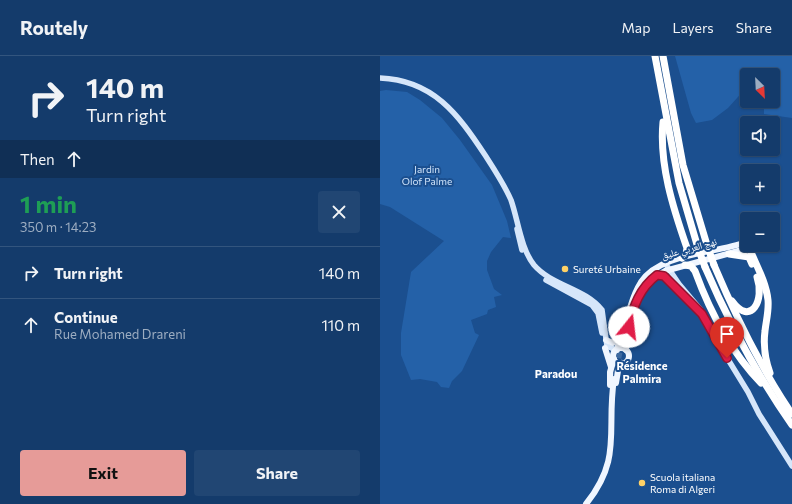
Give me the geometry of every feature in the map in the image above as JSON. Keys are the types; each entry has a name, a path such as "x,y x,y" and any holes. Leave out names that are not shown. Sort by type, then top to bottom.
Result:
{"highway":[{"path":"655,56 678,183 705,267 736,334 774,392 792,414"},
{"path":"663,56 683,165 707,245 726,293 754,352 792,425"},
{"path":"665,116 663,124 663,140 666,175 687,248 687,261 695,271 726,338 749,370 774,392"},
{"path":"726,293 736,306 743,311 750,311 758,303 760,297 760,286 749,252"},
{"path":"729,254 750,256"},
{"path":"750,256 762,278 767,294 768,306 764,337 765,356 774,392"}],"main road":[{"path":"380,79 403,81 416,85 429,92 449,107 474,140 505,187 518,222 525,248 531,260 547,276 580,293 599,306 602,310 605,344 610,363 609,400 612,433"},
{"name":"نهج العربي عليق","path":"616,350 630,310 643,283 687,261 740,247"},
{"name":"نهج العربي عليق","path":"621,338 631,297 663,264 729,254 740,249"},
{"path":"663,264 679,290"},
{"path":"667,270 700,309 710,330 748,392 756,410 792,466"},
{"path":"657,275 665,276 702,314"},
{"name":"نهج العربي عليق","path":"626,350 626,340 630,322 643,283"},
{"path":"605,344 613,343 621,338"},
{"path":"586,504 596,490 605,473 612,433 616,420 616,380 622,363 626,362 629,357 626,350 621,348 616,350 605,344"},
{"path":"605,344 614,359 617,362 622,363"},
{"path":"610,372 616,350"},
{"path":"612,433 612,395 614,379"}],"green space":[{"path":"675,56 792,56 792,118 764,114 764,108 780,108 780,68 740,68 740,95 728,108 712,120 696,123 691,113"},
{"name":"Jardin Olof Palme","path":"386,90 407,92 420,100 442,118 460,140 492,185 507,221 511,238 503,237 491,252 487,261 487,270 494,289 502,295 494,297 496,307 488,310 487,314 471,320 475,333 479,335 462,371 452,381 449,388 441,387 437,382 420,379 411,380 401,355 401,333 411,272 444,241 390,207 380,204 380,91"}],"tunnel":[{"path":"615,376 621,344"}],"place":[{"name":"Sureté Urbaine","path":"565,269"},
{"name":"Scuola italiana Roma di Algeri","path":"642,483"}],"district":[{"name":"Résidence Palmira","path":"642,372"},
{"name":"Paradou","path":"556,374"}],"route":[{"path":"629,327 639,296 645,285 657,275 664,276 702,314 727,358"}]}
